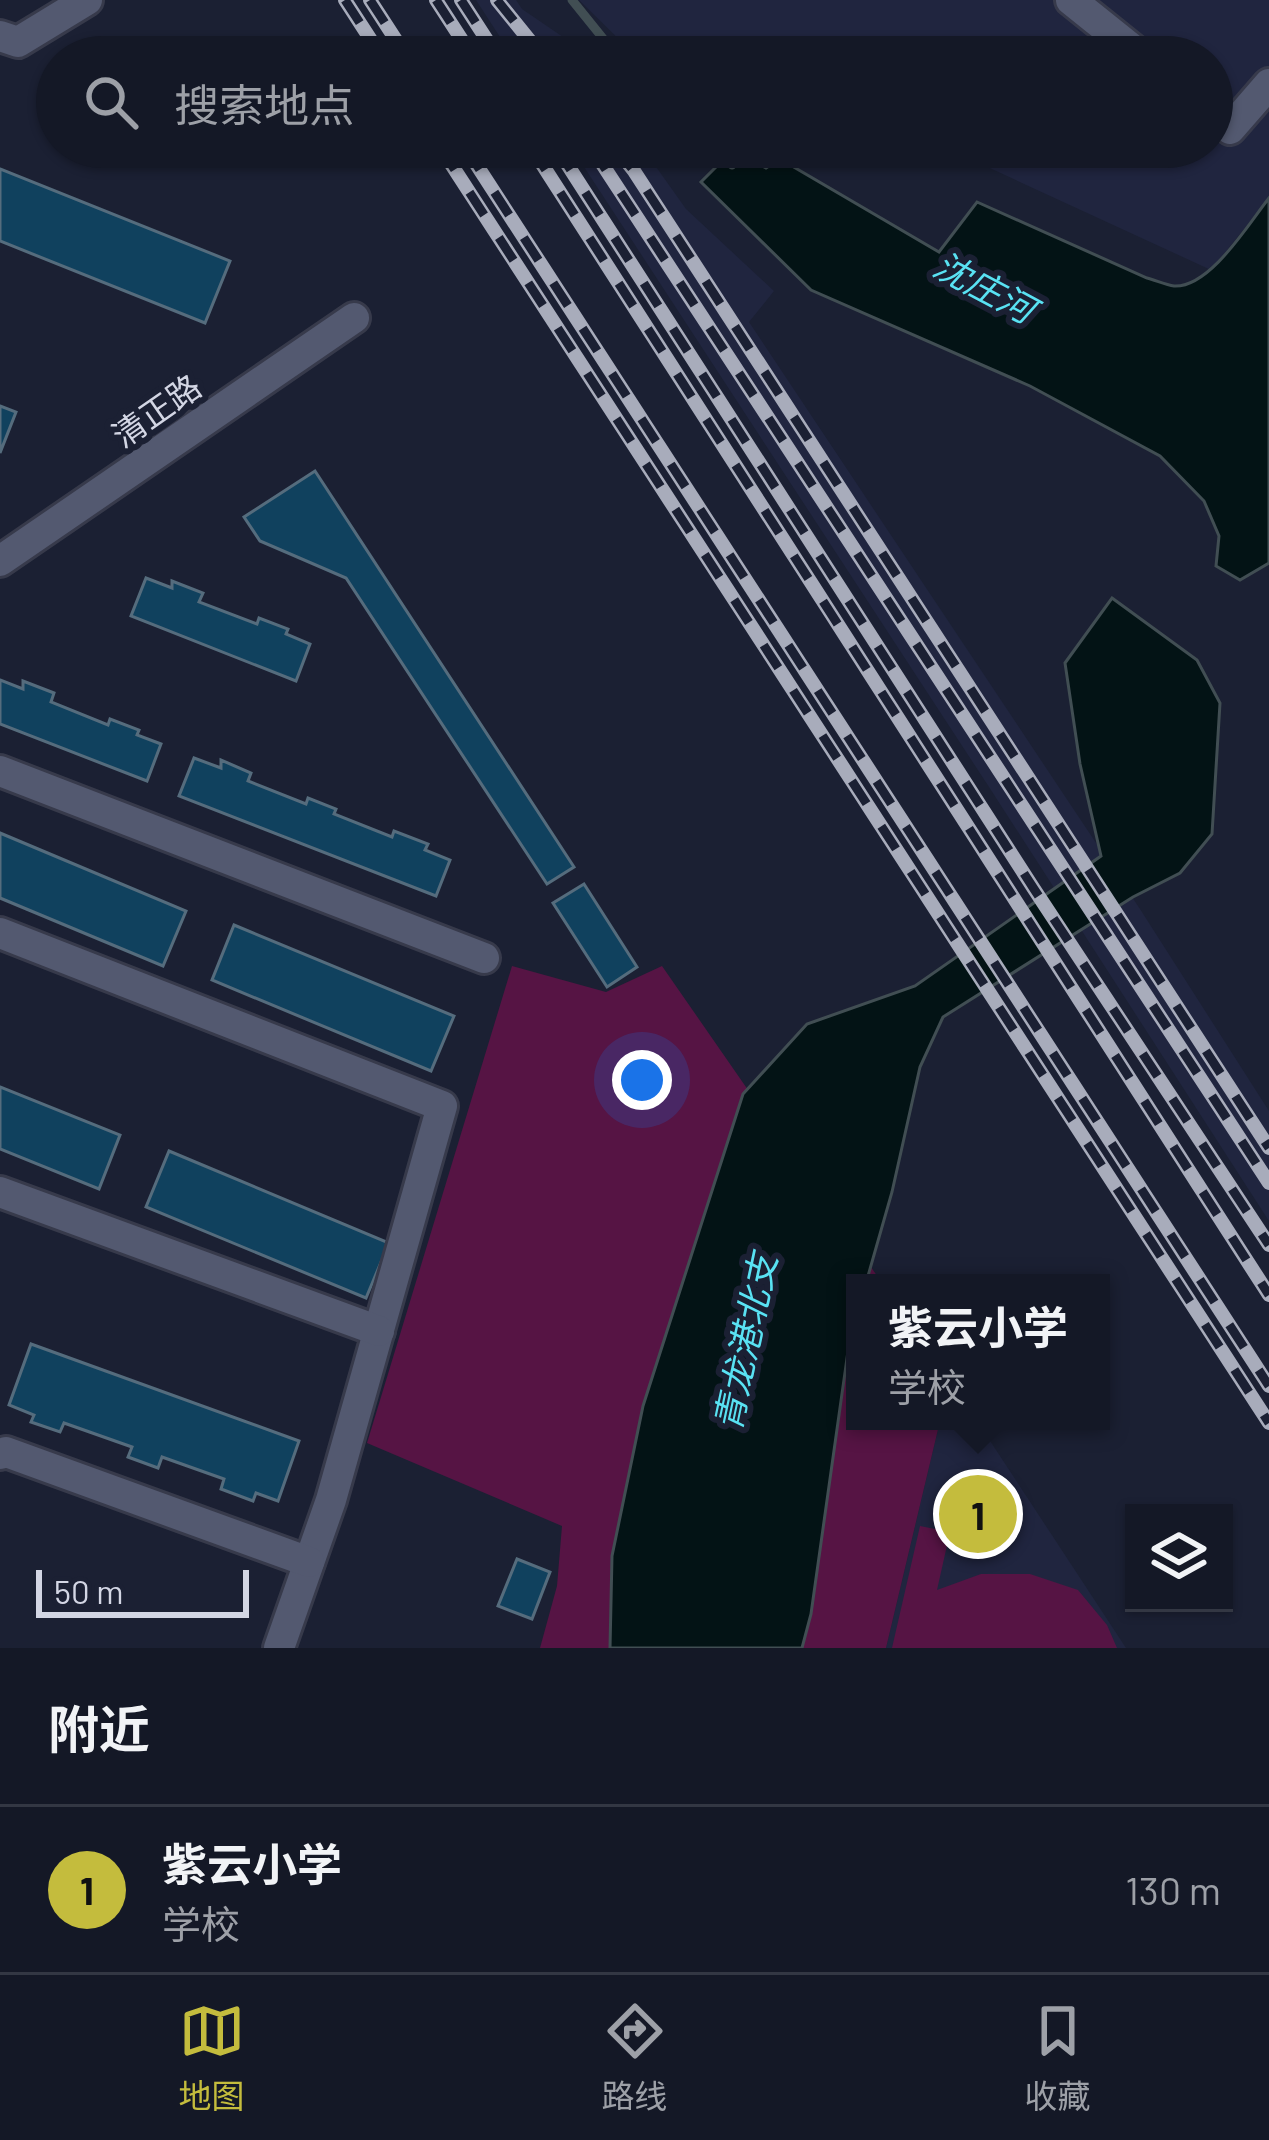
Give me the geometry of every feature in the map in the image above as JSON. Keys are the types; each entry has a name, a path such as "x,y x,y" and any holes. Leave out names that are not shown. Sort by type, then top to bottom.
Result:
{"street":[{"path":"0,36 18,42 87,0"},
{"path":"1071,0 1116,36"},
{"path":"1233,126 1269,84"},
{"name":"清正路","path":"0,561 354,318"},
{"path":"0,771 484,958"},
{"path":"0,933 442,1106 331,1500 279,1648"},
{"path":"0,1192 379,1331"},
{"path":"0,1454 6,1452 309,1562"}],"shaded area":[{"path":"476,0 516,0 562,36 499,36"},
{"path":"579,0 1269,0 1269,198 1211,270 990,168 1233,168 1233,36 616,36"},
{"path":"585,168 657,168 686,209 774,291 749,322 1269,1111 1269,1221"},
{"path":"512,966 606,992 662,966 876,1274 846,1274 846,1430 938,1430 886,1648 540,1648 557,1586 562,1526 367,1443"},
{"path":"938,1430 983,1430 1126,1648 886,1648"},
{"path":"920,1526 950,1532 937,1590 981,1574 1030,1574 1078,1590 1107,1625 1117,1648 892,1648"}],"water":[{"path":"715,168 795,168 939,252 977,202 1174,286 1188,284 1215,266 1269,198 1269,563 1240,580 1216,566 1219,536 1204,501 1160,456 1030,386 811,290 701,182"},
{"name":"青龙港北支","path":"1112,598 1197,660 1220,703 1212,834 1180,873 1133,897 943,1017 920,1067 869,1274 846,1274 846,1365 811,1614 802,1648 610,1648 612,1556 643,1406 743,1094 807,1024 915,986 1101,856 1080,764 1065,663"}],"building":[{"path":"0,169 230,261 205,323 0,241"},
{"path":"0,406 16,412 0,453"},
{"path":"315,471 574,867 547,884 346,578 260,541 244,517"},
{"path":"146,578 172,588 172,581 203,593 199,602 257,624 259,618 310,644 296,681 131,616"},
{"path":"0,680 23,689 23,681 54,693 51,702 108,725 110,719 139,730 137,735 161,744 147,781 0,724"},
{"path":"194,758 221,768 221,760 251,773 248,781 306,804 308,798 392,837 394,831 428,844 425,850 450,860 436,896 179,796"},
{"path":"0,833 186,911 163,966 0,898"},
{"path":"584,884 637,967 607,987 553,903"},
{"path":"234,925 454,1016 431,1071 212,980"},
{"path":"0,1087 120,1135 99,1189 0,1149"},
{"path":"169,1151 389,1243 366,1298 146,1207"},
{"path":"31,1344 299,1441 278,1501 256,1493 253,1501 221,1489 224,1479 162,1457 158,1468 128,1457 132,1447 64,1423 60,1432 31,1422 34,1415 9,1405"},
{"path":"517,1559 550,1572 532,1619 498,1606"}],"waterway":[{"name":"沈庄河","path":"572,0 601,36"}],"railway":[{"path":"345,0 368,36"},
{"path":"370,0 393,36"},
{"path":"436,0 459,36"},
{"path":"461,0 484,36"},
{"path":"497,0 526,36"},
{"path":"454,168 1269,1423"},
{"path":"479,168 1269,1386"},
{"path":"544,168 1269,1295"},
{"path":"570,168 1269,1245"},
{"path":"605,168 1269,1183"},
{"path":"632,168 1269,1148"}],"place":[{"name":"紫云小学","path":"978,1514"}]}
